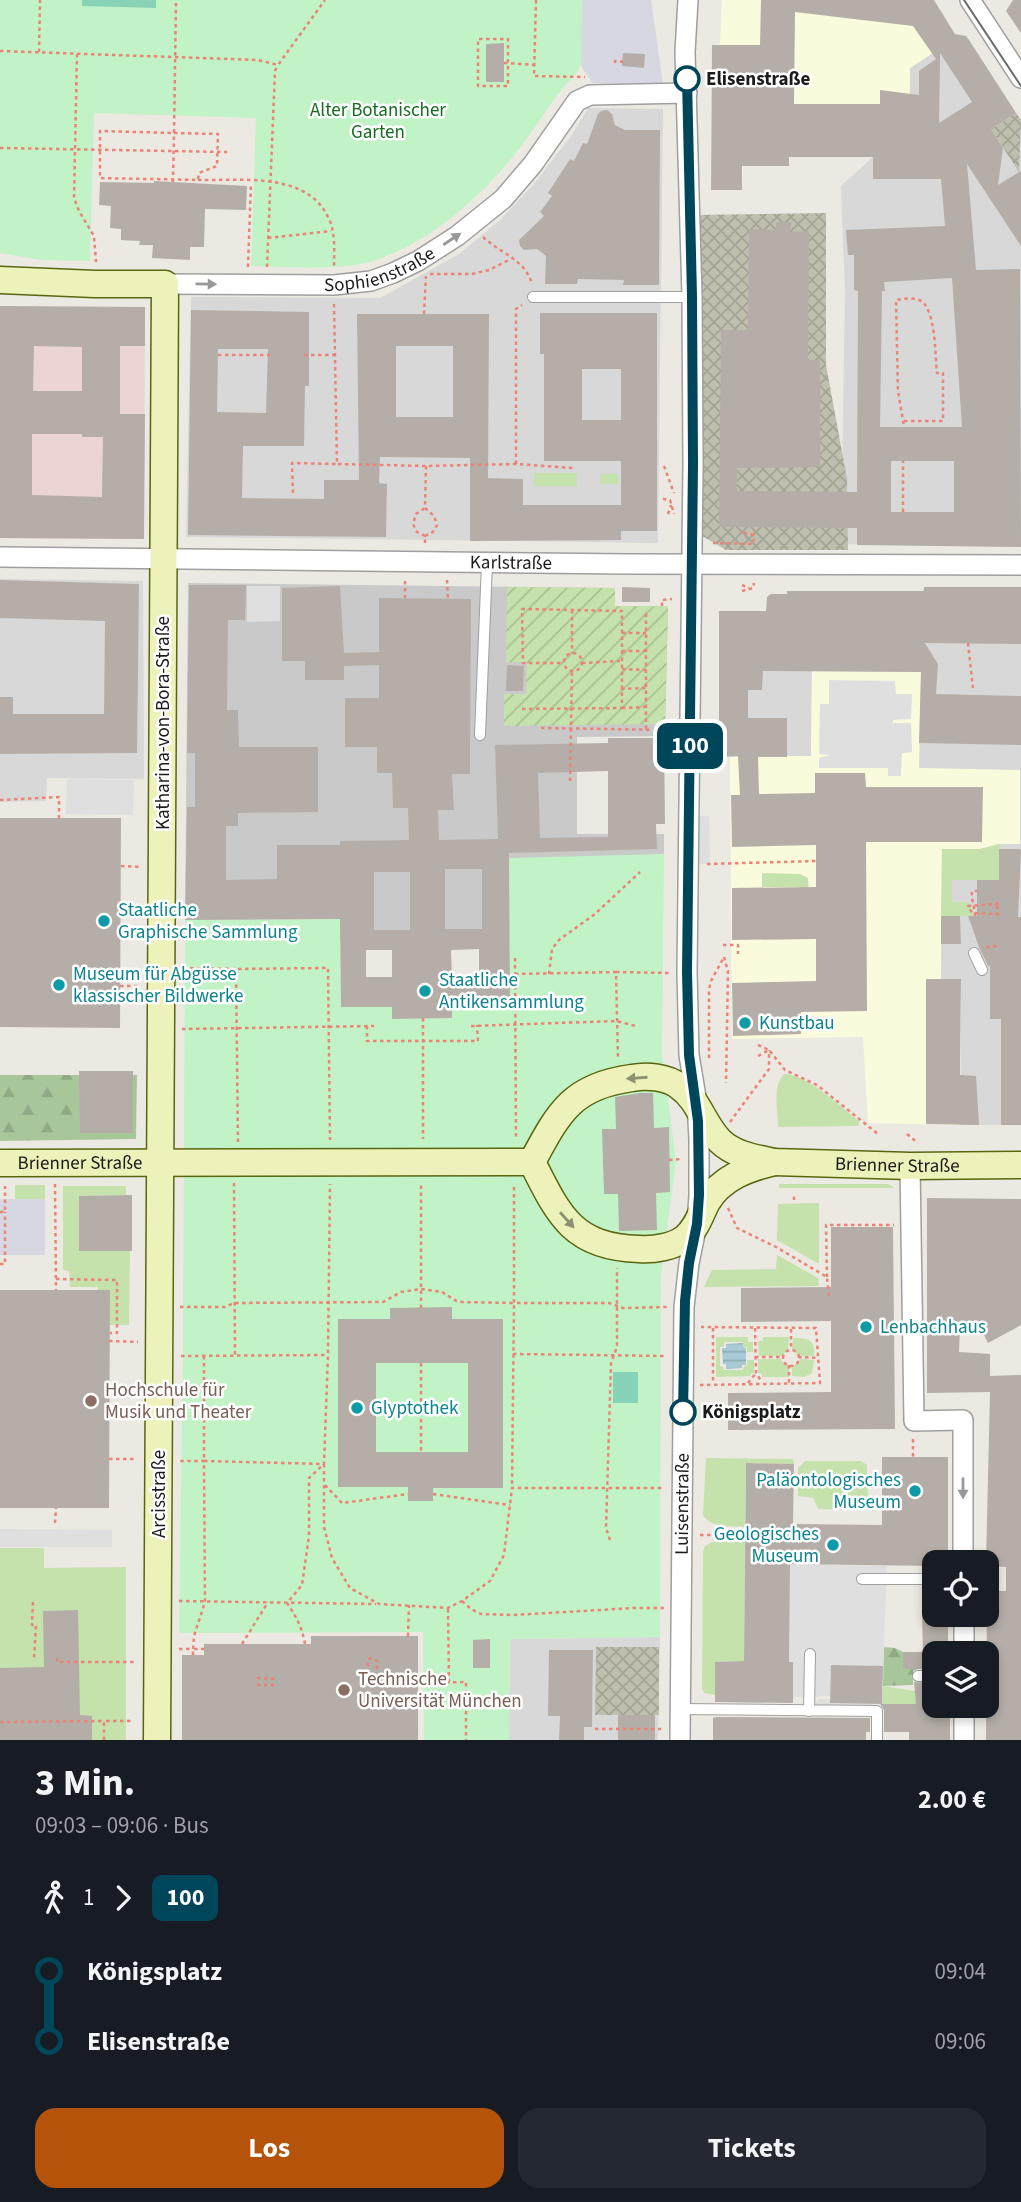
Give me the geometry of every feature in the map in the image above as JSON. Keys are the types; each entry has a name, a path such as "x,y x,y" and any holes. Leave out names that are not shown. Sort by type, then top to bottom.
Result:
{"main road":[{"name":"Sophienstraße","path":"0,280 165,284"},
{"name":"Katharina-von-Bora-Straße","path":"161,1163 165,284"},
{"path":"532,1162 561,1113 570,1103 590,1088 607,1082 639,1077 669,1080 677,1084 697,1103 720,1141 739,1153 774,1162"},
{"path":"161,1163 532,1162"},
{"path":"532,1162 563,1218 578,1232 598,1243 619,1248 644,1249 678,1242 697,1224 708,1201 720,1185 746,1170 774,1162"},
{"name":"Brienner Straße","path":"774,1162 910,1166 1021,1165"},
{"name":"Brienner Straße","path":"3,1163 161,1163"},
{"name":"Arcisstraße","path":"149,1731 158,1601 151,1460 152,1349 160,1307 161,1163"}],"street":[{"name":"Luisenstraße","path":"676,0 685,52"},
{"name":"Luisenstraße","path":"680,1726 684,1307 697,1224 699,1177 697,1103 689,1055 687,972 692,564 692,297 685,52 688,0"},
{"path":"970,0 1021,78"},
{"name":"Sophienstraße","path":"165,284 334,285 371,281 393,273 422,268 503,199 533,164 582,97 687,93"},
{"name":"Karlstraße","path":"0,557 487,563 1021,565"},
{"path":"910,1166 914,1421 963,1420 963,1550"},
{"path":"964,1718 964,1740"}],"lane":[{"path":"533,297 692,297"},
{"path":"480,736 487,563"},
{"path":"974,953 982,970"},
{"path":"862,1579 922,1579"},
{"path":"809,1710 810,1654"},
{"path":"680,1726 809,1710 877,1711 877,1740"}],"path":[{"path":"39,52 40,0"},
{"path":"173,181 176,0"},
{"path":"257,284 268,238 275,71 325,0"},
{"path":"534,76 536,0"},
{"path":"478,39 508,39 506,63 508,86 478,86 478,39"},
{"path":"0,51 258,60 278,65"},
{"path":"77,54 74,198 94,236 95,284"},
{"path":"615,62 623,62"},
{"path":"506,63 534,65"},
{"path":"198,180 200,173 217,166 218,134 100,131 100,178 251,182 291,186 313,198 328,216 333,231 337,464"},
{"path":"0,148 227,152"},
{"path":"251,182 257,284"},
{"path":"473,225 493,247 524,266 529,274 533,297 516,309 516,464"},
{"path":"268,238 333,231"},
{"path":"424,314 422,268 472,274 489,270 511,259"},
{"path":"904,422 943,421 943,373 937,373 931,315 926,304 911,298 896,300 898,391 904,427"},
{"path":"218,355 271,355"},
{"path":"304,355 335,355"},
{"path":"902,512 903,461"},
{"path":"293,493 292,463 426,466 516,464 573,468"},
{"path":"425,509 426,466"},
{"path":"663,499 670,500 674,514"},
{"path":"667,514 671,505"},
{"path":"425,509 434,516 437,525 433,532 425,536 417,533 413,524 416,514 425,509"},
{"path":"713,543 754,544 754,535 740,532"},
{"path":"740,538 749,535"},
{"path":"425,536 425,562"},
{"path":"405,582 405,598"},
{"path":"447,582 447,599"},
{"path":"742,585 749,588"},
{"path":"662,606 662,600 672,599"},
{"path":"564,663 523,663 522,609 622,611 622,708"},
{"path":"572,610 572,654"},
{"path":"646,610 646,729"},
{"path":"622,633 646,633"},
{"path":"968,643 974,688"},
{"path":"622,651 646,651"},
{"path":"572,654 578,655 582,663 572,671 567,669 564,663 567,655 572,654"},
{"path":"582,663 622,661"},
{"path":"622,670 646,670"},
{"path":"570,781 572,671"},
{"path":"621,689 646,688"},
{"path":"522,709 645,707"},
{"path":"541,728 670,730"},
{"path":"0,800 59,797 59,818"},
{"path":"688,864 816,861"},
{"path":"121,866 132,866"},
{"path":"549,974 552,949 559,940 594,914 640,872"},
{"path":"977,891 972,891 975,915 998,915 997,904"},
{"path":"974,905 997,904"},
{"path":"997,904 997,916"},
{"path":"986,947 996,944"},
{"path":"723,945 738,945 738,954"},
{"path":"709,1067 709,990 724,957 728,971 726,1083"},
{"path":"515,958 516,1140"},
{"path":"162,968 328,968 330,1143"},
{"path":"236,969 237,1144"},
{"path":"616,972 618,1065"},
{"path":"515,974 687,972"},
{"path":"120,986 134,986"},
{"path":"423,1018 423,1143"},
{"path":"471,1026 616,1021 636,1026"},
{"path":"367,1026 367,1041 478,1041 477,1026"},
{"path":"161,1028 374,1026"},
{"path":"758,1045 769,1050 785,1070 817,1085 878,1134"},
{"path":"758,1051 769,1050"},
{"path":"758,1056 769,1050"},
{"path":"730,1122 769,1069 769,1050"},
{"path":"669,1160 681,1159"},
{"path":"0,1264 5,1264 3,1163"},
{"path":"55,1163 56,1290"},
{"path":"234,1184 235,1356"},
{"path":"330,1184 324,1527 332,1558 350,1588 379,1604"},
{"path":"421,1185 421,1308"},
{"path":"158,1601 379,1604 448,1608 490,1581 504,1555 512,1488 514,1187"},
{"path":"794,1194 794,1200"},
{"path":"728,1206 737,1228 827,1277"},
{"path":"0,1212 5,1212"},
{"path":"829,1296 826,1226 889,1225"},
{"path":"610,1540 606,1528 611,1363 617,1347 617,1261"},
{"path":"56,1279 117,1280 117,1333 110,1333"},
{"path":"160,1307 225,1307 234,1303 383,1302 401,1292 421,1289 442,1292 458,1302 608,1303 623,1308 684,1307"},
{"path":"705,1328 816,1328 820,1382 705,1384"},
{"path":"713,1328 713,1384"},
{"path":"755,1328 756,1373 763,1383"},
{"path":"790,1328 791,1350"},
{"path":"109,1341 204,1356 328,1355"},
{"path":"783,1357 791,1350"},
{"path":"789,1365 797,1363 798,1357 791,1350"},
{"path":"513,1354 673,1356"},
{"path":"193,1655 194,1636 205,1601 204,1356"},
{"path":"755,1357 783,1357"},
{"path":"783,1357 789,1365 789,1383"},
{"path":"798,1357 819,1358"},
{"path":"421,1363 421,1452"},
{"path":"748,1383 756,1373"},
{"path":"913,1439 913,1457"},
{"path":"109,1459 324,1464"},
{"path":"287,1602 302,1585 309,1536 309,1478 324,1464"},
{"path":"324,1483 342,1503 408,1494"},
{"path":"512,1488 671,1488"},
{"path":"433,1494 510,1505"},
{"path":"55,1523 56,1508"},
{"path":"683,1534 746,1535"},
{"path":"462,1601 481,1614 667,1608"},
{"path":"33,1602 32,1625 36,1625 34,1659"},
{"path":"243,1644 268,1602"},
{"path":"287,1602 298,1618 305,1644"},
{"path":"408,1636 409,1605"},
{"path":"448,1608 449,1682"},
{"path":"172,1649 204,1650"},
{"path":"57,1658 57,1662 141,1662"},
{"path":"368,1673 370,1658 377,1661 377,1670"},
{"path":"257,1678 274,1679"},
{"path":"418,1683 466,1682 466,1740"},
{"path":"257,1685 274,1685"},
{"path":"370,1698 372,1703 375,1698"},
{"path":"33,1715 34,1721"},
{"path":"104,1721 104,1740"},
{"path":"0,1722 104,1721 149,1731"},
{"path":"595,1729 680,1726"}],"shaded area":[{"path":"582,0 651,0 663,84 592,83 581,66"},
{"path":"722,0 934,0 957,37 910,68 909,151 880,157 790,157 789,166 743,166 742,190 711,190 712,45 720,44"},
{"path":"966,36 1021,120 1021,547 841,544 845,291 841,186 873,157 909,151 910,68 957,37"},
{"path":"588,108 663,109 658,543 186,537 191,297 380,298 459,254 500,220 533,185 571,136"},
{"path":"1016,113 1021,120 1019,172 991,129"},
{"path":"826,213 826,365 847,479 848,550 726,550 697,533 695,215"},
{"path":"0,306 145,307 144,539 0,538"},
{"path":"0,579 143,581 144,779 47,778 46,801 0,802"},
{"path":"188,583 615,588 615,606 668,606 665,736 577,737 577,834 664,834 664,854 509,939 340,939 339,919 185,920"},
{"path":"247,586 280,586 280,621 247,622"},
{"path":"924,587 1021,587 1021,1125 960,1125 961,979 941,979 941,916 973,916 952,902 952,880 999,880 999,844 1019,785 1020,771 919,768 920,672 812,671 811,756 719,757 719,611 766,611 768,596 787,594 787,591 923,591"},
{"path":"812,671 921,672 919,768 1020,770 1020,844 999,844 980,849 942,849 941,979 961,979 960,1125 868,1123 863,1037 732,1039 730,757 811,756"},
{"path":"829,680 895,681 896,694 912,694 911,719 893,720 893,723 911,723 912,752 902,753 901,776 888,776 888,768 819,768 819,758 830,755 819,754 820,704 829,704"},
{"path":"67,779 134,780 133,815 66,814"},
{"path":"689,816 709,816 710,864 688,864"},
{"path":"0,1199 45,1199 45,1255 0,1255"},
{"path":"0,1529 112,1530 112,1547 0,1547"},
{"path":"790,1564 887,1566 883,1666 831,1665 830,1696 793,1697 793,1662 789,1662"},
{"path":"660,1637 658,1740 509,1740 510,1639"},
{"path":"596,1647 659,1647 659,1715 595,1715"},
{"path":"819,1699 877,1699 868,1708 812,1708"}],"green space":[{"name":"Alter Botanischer Garten","path":"0,0 582,0 582,57 578,71 510,160 458,213 417,241 395,252 373,261 345,266 251,266 256,118 94,113 90,261 42,260 0,253"},
{"path":"82,0 156,0 156,8 82,6"},
{"path":"534,473 577,473 577,486 534,486"},
{"path":"600,474 618,474 618,484 600,484"},
{"path":"507,587 615,588 615,606 668,606 665,724 504,726 504,694 526,694 527,662 506,662"},
{"path":"999,844 999,880 952,880 952,902 968,902 973,909 973,916 941,916 942,849 980,849"},
{"name":"Königsplatz","path":"664,854 662,1054 676,1161 661,1274 660,1637 510,1639 509,1740 424,1740 423,1632 179,1633 185,920 340,919 341,1007 392,1007 393,1019 451,1018 452,1006 509,1005 509,858"},
{"path":"762,873 800,874 808,878 809,894 799,887 762,887"},
{"path":"784,1074 803,1080 824,1093 859,1121 859,1126 778,1127 777,1092"},
{"path":"0,1075 137,1075 136,1139 0,1141"},
{"path":"779,1184 888,1184 895,1188 779,1188"},
{"path":"15,1185 45,1185 45,1199 15,1199"},
{"path":"63,1186 126,1186 126,1195 79,1196 79,1251 130,1251 129,1325 109,1325 110,1290 70,1287 69,1271 63,1270"},
{"path":"819,1203 819,1264 777,1240 778,1204"},
{"path":"777,1255 818,1278 819,1286 704,1287 712,1270 776,1269"},
{"path":"716,1337 748,1337 748,1342 753,1342 753,1352 747,1352 743,1342 724,1342 724,1347 720,1347 720,1366 724,1370 743,1370 747,1360 754,1360 754,1373 751,1373 751,1376 716,1377"},
{"path":"763,1337 789,1337 788,1349 782,1356 759,1356 758,1341 763,1341"},
{"path":"793,1338 810,1341 814,1356 799,1356 792,1349"},
{"path":"758,1359 781,1359 789,1366 789,1377 762,1377 762,1374 758,1373"},
{"path":"800,1359 814,1360 812,1373 804,1377 792,1376 792,1366"},
{"path":"613,1372 638,1372 638,1403 613,1403"},
{"path":"706,1458 793,1459 794,1464 746,1463 745,1527 728,1526 711,1523 703,1515"},
{"path":"805,1461 861,1461 867,1465 868,1506 859,1510 818,1509 813,1498 798,1496 798,1468"},
{"path":"712,1542 745,1542 744,1661 715,1662 715,1695 704,1693 702,1688 703,1552 705,1546"},
{"path":"0,1548 44,1548 44,1568 126,1567 126,1740 0,1740"},
{"path":"884,1647 903,1652 903,1669 913,1669 913,1685 883,1686"},
{"path":"883,1686 915,1691 915,1697 922,1700 922,1704 882,1704"}],"water":[{"path":"743,1343 746,1348 746,1365 742,1365 742,1368 726,1369 722,1348 726,1348 726,1344"}],"building":[{"path":"761,0 934,0 955,34 966,36 969,40 1016,113 991,129 1003,148 998,185 1021,171 1021,246 967,164 976,270 1020,269 1021,547 857,545 857,528 719,527 721,330 748,330 749,229 776,230 776,222 791,222 791,232 809,231 808,360 820,360 820,467 737,468 737,491 857,492 858,291 854,290 854,255 848,255 846,230 945,226 941,179 873,179 873,157 789,157 789,166 742,166 742,190 711,190 712,45 760,45","holes":["795,12 913,26 936,59 919,71 919,95 880,90 880,104 794,104","940,53 972,102 939,123","952,278 962,427 880,427 884,282","891,461 954,461 954,512 891,512"]},
{"path":"1013,0 1021,0 1021,33 1006,11"},
{"path":"504,43 504,82 486,82 486,44"},
{"path":"623,53 645,54 644,68 622,66"},
{"path":"607,110 612,114 615,125 625,130 660,130 659,285 623,285 624,280 578,279 577,284 545,284 546,256 537,249 524,250 519,240 544,216 540,212 552,196 548,193 570,159 574,161 583,143 587,144 598,114"},
{"path":"154,181 247,186 246,210 205,209 204,247 190,247 190,260 152,258 153,245 139,245 140,241 121,240 121,229 110,228 111,206 99,205 100,182"},
{"path":"0,306 145,307 145,346 120,346 120,414 145,414 144,539 0,538","holes":["34,346 82,347 82,391 33,391","32,434 82,434 82,437 103,437 102,497 32,495"]},
{"path":"191,310 309,312 309,386 305,386 304,446 243,446 242,498 324,499 324,480 359,480 357,314 489,314 488,478 523,479 523,505 621,505 621,461 544,461 544,354 540,354 540,313 657,313 657,531 621,531 621,540 470,541 470,458 380,457 379,483 387,484 386,537 188,535","holes":["396,346 453,346 453,417 396,417","218,349 268,349 266,413 217,412","582,369 621,369 621,420 582,420"]},
{"path":"0,580 139,584 137,753 0,754 0,697 13,697 13,714 104,714 105,621 0,618"},
{"path":"189,585 246,585 245,620 228,620 227,710 238,710 239,747 318,747 318,812 238,813 238,826 226,826 226,880 277,879 277,845 340,845 340,841 409,840 408,808 393,808 392,773 377,773 377,747 345,747 345,698 379,698 379,665 344,666 344,680 305,680 305,661 282,661 282,588 340,586 344,653 379,652 379,598 471,599 470,774 452,774 454,810 438,810 439,840 498,839 495,745 608,743 608,738 664,738 665,824 656,824 657,849 509,853 510,1005 452,1006 452,1018 392,1019 392,1007 341,1007 340,919 185,920 187,807 195,807 195,753 187,753","holes":["608,771 608,837 540,838 538,773","445,869 482,869 482,929 445,929","374,872 410,872 410,930 374,930","479,949 479,977 452,977 451,950","366,950 392,950 392,977 366,977"]},
{"path":"622,587 650,588 650,602 622,602"},
{"path":"924,587 1021,587 1021,644 925,643 938,664 936,694 1021,696 1021,745 919,743 921,672 763,671 762,690 748,690 748,718 787,718 787,757 758,757 759,794 815,793 815,773 865,773 866,787 983,787 982,842 866,842 867,1011 801,1012 801,1034 733,1036 732,983 816,981 816,939 732,940 732,888 816,887 816,845 732,847 731,795 740,795 738,756 719,757 719,611 766,611 767,597 771,594 787,594 787,591 924,591"},
{"path":"507,665 524,666 523,691 506,691"},
{"path":"0,818 121,818 120,1028 0,1027"},
{"path":"999,849 1021,851 1018,917 1021,917 1021,1125 1001,1125 1001,1019 990,1019 990,966 979,947 968,916 977,916 977,880 999,880"},
{"path":"941,916 960,916 961,944 941,944"},
{"path":"926,979 961,979 960,1075 976,1076 979,1125 926,1124"},
{"path":"79,1071 133,1071 133,1133 80,1133"},
{"path":"653,1093 654,1128 669,1127 670,1192 656,1193 657,1230 619,1231 618,1194 604,1194 602,1129 616,1129 615,1097"},
{"path":"132,1195 132,1251 79,1251 79,1196"},
{"path":"927,1198 1021,1199 1021,1325 988,1343 980,1327 960,1327 959,1352 990,1354 990,1376 1021,1375 1021,1740 986,1740 986,1718 999,1718 999,1641 987,1641 987,1627 999,1627 999,1591 1006,1591 1006,1567 999,1567 999,1550 986,1550 990,1392 927,1393"},
{"name":"Lenbachhaus","path":"831,1227 893,1227 895,1429 728,1430 728,1393 831,1392 831,1321 741,1322 741,1288 831,1287"},
{"path":"0,1290 110,1290 109,1508 0,1508"},
{"name":"Glyptothek","path":"452,1307 452,1319 503,1319 503,1488 433,1488 433,1501 408,1501 408,1487 338,1487 338,1319 390,1319 390,1308","holes":["376,1363 468,1363 468,1452 376,1452"]},
{"path":"882,1457 948,1457 948,1550 922,1550 922,1566 790,1564 789,1662 793,1662 793,1703 715,1702 715,1662 744,1661 746,1463 794,1464 793,1524 882,1525"},
{"path":"78,1610 80,1715 92,1716 92,1740 0,1740 0,1668 44,1667 43,1611"},
{"path":"922,1627 948,1627 948,1641 923,1641"},
{"name":"Technische Universität München","path":"311,1636 418,1636 418,1740 182,1740 182,1655 204,1655 204,1644 311,1644"},
{"path":"490,1639 490,1668 473,1668 473,1640"},
{"path":"549,1650 593,1650 592,1727 584,1727 584,1740 559,1740 560,1716 548,1716"},
{"path":"903,1652 922,1652 922,1669 903,1669"},
{"path":"831,1665 883,1666 882,1704 916,1704 914,1682 922,1682 922,1718 950,1718 950,1740 909,1740 909,1732 884,1732 884,1710 880,1704 830,1703"},
{"path":"618,1715 655,1715 655,1740 618,1740"},
{"path":"713,1718 870,1718 870,1732 866,1732 866,1740 713,1740"}],"tram line":[{"path":"964,0 1021,86"}],"bus line":[{"name":"100","path":"683,1412 685,1301 699,1195 699,1139 697,1103 689,1055 687,972 693,465 687,79"}],"place":[{"name":"Elisenstraße","path":"687,79"},
{"name":"Staatliche Graphische Sammlung","path":"104,921"},
{"name":"Museum für Abgüsse klassischer Bildwerke","path":"59,985"},
{"name":"Staatliche Antikensammlung","path":"425,991"},
{"name":"Kunstbau","path":"745,1023"},
{"name":"Lenbachhaus","path":"866,1327"},
{"name":"Hochschule für Musik und Theater","path":"91,1401"},
{"name":"Glyptothek","path":"357,1408"},
{"name":"Königsplatz","path":"683,1412"},
{"name":"Paläontologisches Museum","path":"915,1491"},
{"name":"Geologisches Museum","path":"833,1545"},
{"name":"Technische Universität München","path":"344,1690"}]}
